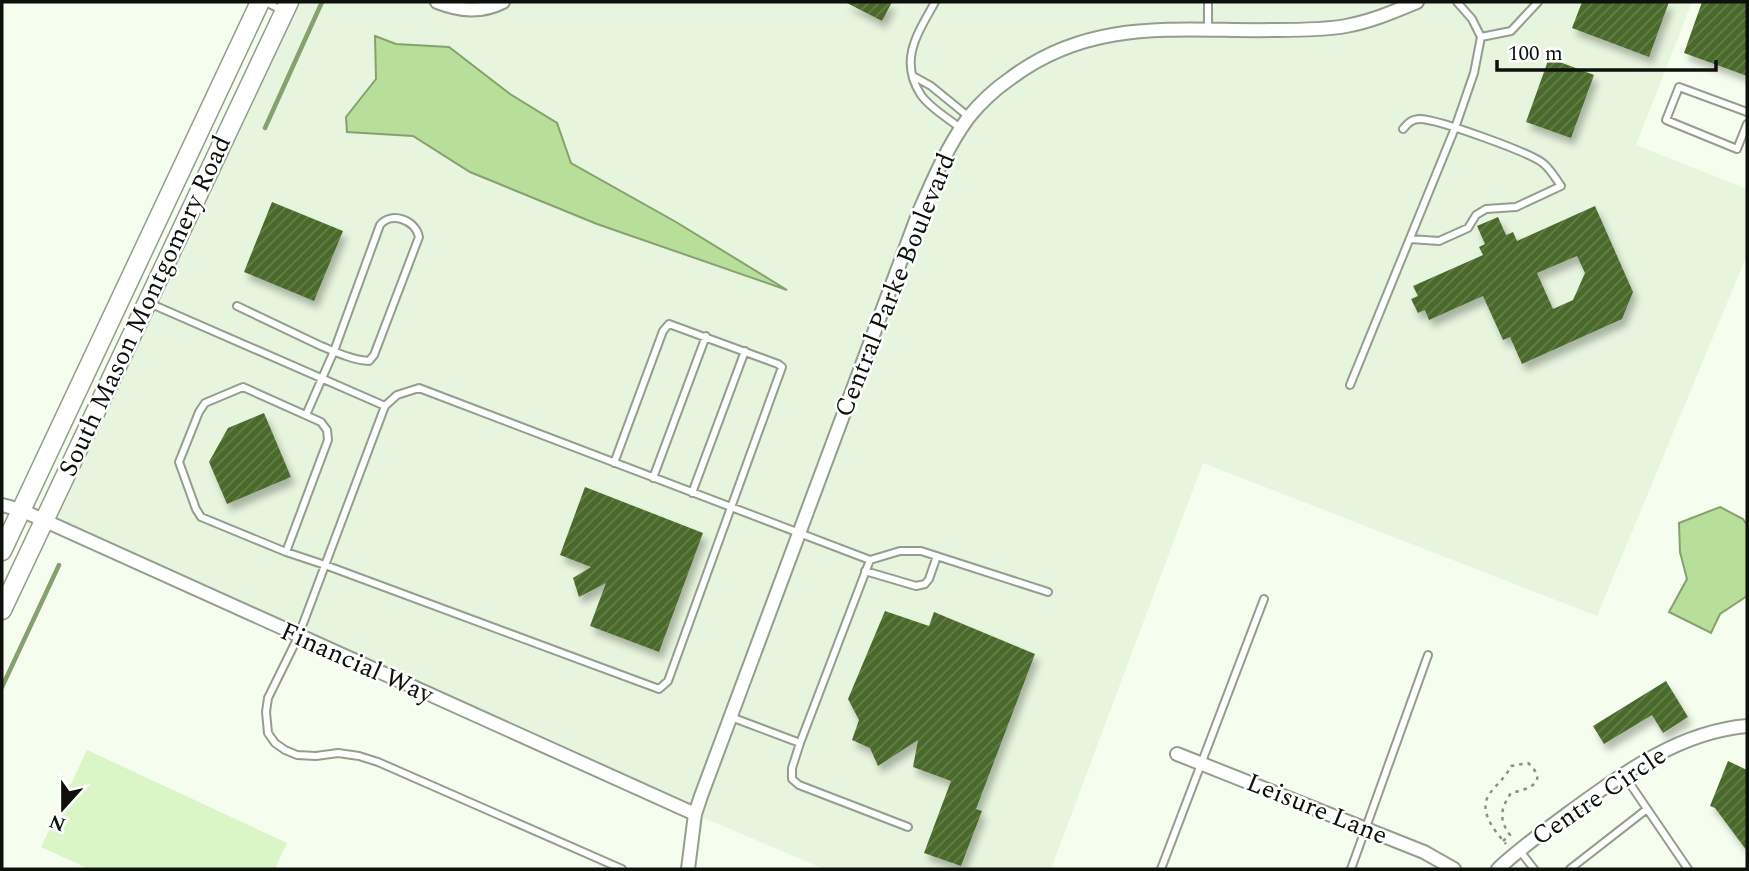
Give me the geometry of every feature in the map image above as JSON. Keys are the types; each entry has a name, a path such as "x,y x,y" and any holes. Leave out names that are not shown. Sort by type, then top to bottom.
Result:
{"main road":[{"name":"South Mason Montgomery Road","path":"2,551 7,504 260,2"},
{"name":"South Mason Montgomery Road","path":"2,610 286,7"}],"street":[{"path":"438,2 450,7 472,10 503,2"},
{"name":"Central Parke Boulevard","path":"688,869 695,814 729,716 919,212 941,163 969,117 1000,86 1026,67 1073,43 1105,34 1137,31 1323,29 1388,15 1417,2"},
{"name":"Financial Way","path":"7,504 695,814"},
{"name":"Centre Circle","path":"1499,869 1623,775 1678,743 1729,728 1747,726"},
{"name":"Leisure Lane","path":"1177,754 1424,852 1454,869"}],"lane":[{"path":"266,2 286,7"},
{"path":"935,2 911,50 909,62 922,96 961,129"},
{"path":"1208,2 1208,31"},
{"path":"1350,385 1455,128 1474,73 1481,37 1472,19 1457,2"},
{"path":"1481,37 1511,31 1538,2"},
{"path":"914,76 931,86 969,117"},
{"path":"1747,112 1679,87 1666,120 1737,149 1747,124"},
{"path":"1402,129 1409,121 1418,119 1455,128 1533,156 1545,164 1561,186 1516,207 1486,209 1476,215 1468,228 1439,241 1409,239"},
{"path":"237,306 334,351 369,361 374,355 419,237 417,228 413,223 392,217 385,219 380,225 334,351 306,415"},
{"path":"147,303 385,406"},
{"path":"286,552 328,440 327,430 321,422 243,387 205,403 179,462 201,517 286,552 659,690 668,681 782,367 669,324 663,331 614,463"},
{"path":"653,478 706,336"},
{"path":"692,493 745,351"},
{"path":"622,869 378,762 338,753 297,755 275,743 268,733 268,698 298,636 385,406 397,395 419,388 870,560 900,551 921,551 1048,592"},
{"path":"866,571 916,586 925,584 929,579 937,556"},
{"path":"870,560 800,743 792,768 792,779 799,785 908,827"},
{"path":"1161,869 1264,600"},
{"path":"1351,869 1427,655"},
{"path":"729,716 800,743"},
{"path":"1623,775 1688,869"},
{"path":"1570,869 1647,809"},
{"path":"1517,853 1534,869"}],"path":[{"path":"1503,841 1510,835 1502,821 1506,801 1511,793 1535,785 1537,776 1528,763 1511,766 1487,797 1485,811 1490,824 1503,841 1517,853"}],"shaded area":[{"path":"289,2 1692,2 1636,145 1747,189 1747,255 1597,616 1203,463 1051,869 824,869 695,814 44,521"},
{"path":"375,36 396,44 449,47 510,94 557,123 571,163 676,222 787,290 597,224 470,172 413,136 347,132 346,117 376,79"},
{"path":"1720,507 1743,519 1747,525 1747,596 1720,614 1711,633 1669,612 1687,579 1680,552 1679,523"},
{"path":"87,750 287,843 275,869 89,869 41,847"}],"building":[{"path":"845,2 892,2 882,21"},
{"path":"1582,2 1669,2 1649,57 1572,28"},
{"path":"1702,2 1747,2 1747,76 1684,53"},
{"path":"1549,58 1594,75 1571,138 1526,122"},
{"path":"272,202 343,231 314,301 244,272"},
{"path":"1595,206 1633,292 1622,319 1522,364 1510,337 1503,340 1483,296 1429,320 1425,310 1418,313 1411,299 1418,296 1413,286 1483,255 1479,247 1485,244 1477,226 1498,217 1506,235 1513,232 1517,241","holes":["1577,256 1585,273 1573,300 1553,309 1537,273"]},
{"path":"264,413 291,477 227,504 209,462 228,428"},
{"path":"585,487 703,533 659,652 590,626 606,583 579,597 573,578 591,567 560,555"},
{"path":"885,611 929,626 934,612 1035,654 976,809 982,811 961,866 924,853 951,781 913,767 918,740 878,766 870,748 852,740 859,720 848,699"},
{"path":"1666,681 1688,717 1663,733 1652,715 1604,744 1593,726"},
{"path":"1728,761 1747,770 1747,851 1715,808 1710,806"}],"waterway":[{"path":"265,128 322,2"},
{"path":"2,687 59,565"}]}
